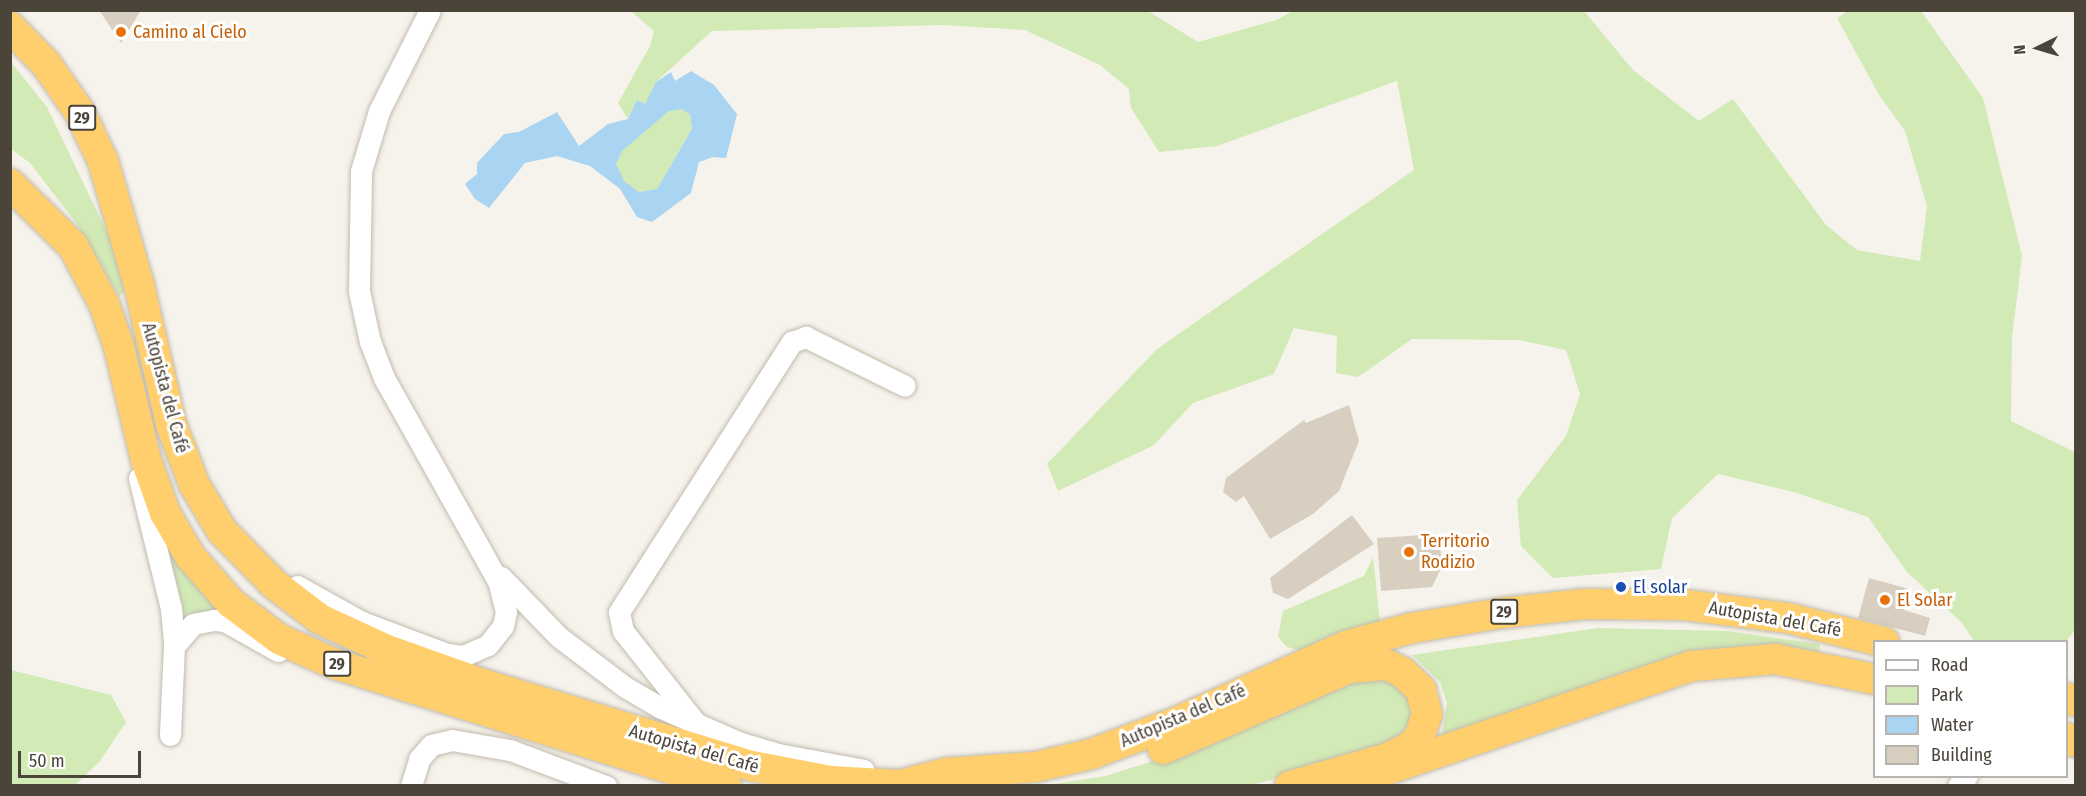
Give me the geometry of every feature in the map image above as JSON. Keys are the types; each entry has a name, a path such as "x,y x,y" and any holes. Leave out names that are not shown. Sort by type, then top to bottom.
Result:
{"highway":[{"name":"Autopista del Café","path":"10,27 46,63 78,111 103,161 123,226 171,424 194,484 222,531 274,584 320,619 346,633 493,687 772,771 831,781 900,785 947,773 1035,767 1091,754 1177,722 1346,646 1412,628 1511,611 1585,604 1685,605 1788,618 1876,640"},
{"path":"10,50 63,120 101,200 123,226"},
{"path":"10,169 49,208 74,246"},
{"name":"Autopista del Café","path":"10,184 74,246 104,304 119,347 146,460 165,513 190,556 231,603 261,627 303,651 362,673 726,786"},
{"name":"Autopista del Café","path":"1339,786 1692,666 1775,658 1873,679"},
{"path":"1091,754 1141,758 1349,668 1387,665 1414,681 1425,701 1427,714 1420,736 1411,746 1384,759 1290,786"}],"street":[{"path":"171,424 185,455 225,516 288,581 362,622 447,654 477,652 489,645 503,626 505,598 384,378 370,342 359,291 361,171 379,111 430,10"},
{"path":"698,726 623,631 619,612 792,342 806,336 905,386"},
{"path":"119,347 131,446 171,608 174,646 170,735"},
{"path":"476,546 529,609 584,657 625,687 698,726 748,745 820,764 862,770 947,773"},
{"path":"174,646 193,624 225,621 287,654 362,673"},
{"path":"411,786 419,759 431,745 452,740 510,750 606,786"}],"green space":[{"path":"631,11 1148,11 1198,42 1276,20 1293,11 1584,11 1633,70 1699,121 1733,99 1826,225 1857,250 1920,261 1927,206 1905,131 1879,95 1837,18 1848,11 1921,11 1983,98 2022,256 2012,337 2011,421 2075,452 2075,630 2067,640 1973,640 1962,623 1907,572 1868,517 1794,492 1718,474 1672,518 1661,569 1553,578 1521,546 1517,500 1566,436 1580,394 1566,350 1519,340 1412,339 1358,377 1336,373 1337,336 1294,328 1274,374 1193,403 1154,445 1058,491 1047,464 1157,349 1414,170 1397,81 1217,146 1159,152 1131,108 1129,89 1100,65 1025,30 941,25 712,31 656,82 645,104 637,101 628,119 618,103 650,46 654,31"},
{"path":"10,61 47,107 112,243 125,292 119,296 76,223 30,163 11,149"},
{"path":"682,109 690,115 692,129 657,189 639,192 623,182 616,164 622,150 669,111"},
{"path":"165,537 236,620 213,611 192,613 179,621"},
{"path":"1373,557 1381,631 1312,654 1287,647 1278,637 1283,611 1364,576"},
{"path":"1598,628 1727,631 1820,644 1819,653 1725,651 1441,742 1447,702 1440,682 1412,655"},
{"path":"11,670 111,695 126,722 100,761 75,785 11,785"},
{"path":"1371,674 1413,690 1416,726 1388,752 1246,786 1042,786 1105,776 1195,748"}],"water":[{"path":"691,71 714,85 737,114 726,158 713,157 699,162 691,193 652,222 637,217 620,189 590,166 557,156 525,163 489,208 475,199 465,184 477,174 477,163 504,134 519,132 557,112 579,146 608,124 628,119 637,100 645,104 656,82 671,72 675,81","holes":["682,109 690,115 692,129 657,189 639,192 624,181 616,164 622,151 669,111"]}],"building":[{"name":"Camino al Cielo","path":"99,10 141,10 121,43"},
{"path":"1349,405 1359,441 1339,491 1313,514 1270,539 1244,496 1236,502 1223,492 1226,478 1304,420 1306,423"},
{"path":"1352,515 1374,544 1288,599 1273,593 1270,578"},
{"name":"Territorio Rodizio","path":"1439,534 1442,566 1432,587 1381,591 1377,538"},
{"name":"El Solar","path":"1869,578 1909,589 1904,610 1930,618 1925,636 1858,618"}],"place":[{"name":"Camino al Cielo","path":"121,32"},
{"name":"Territorio Rodizio","path":"1409,552"},
{"name":"El solar","path":"1621,587"},
{"name":"El Solar","path":"1885,600"}]}
